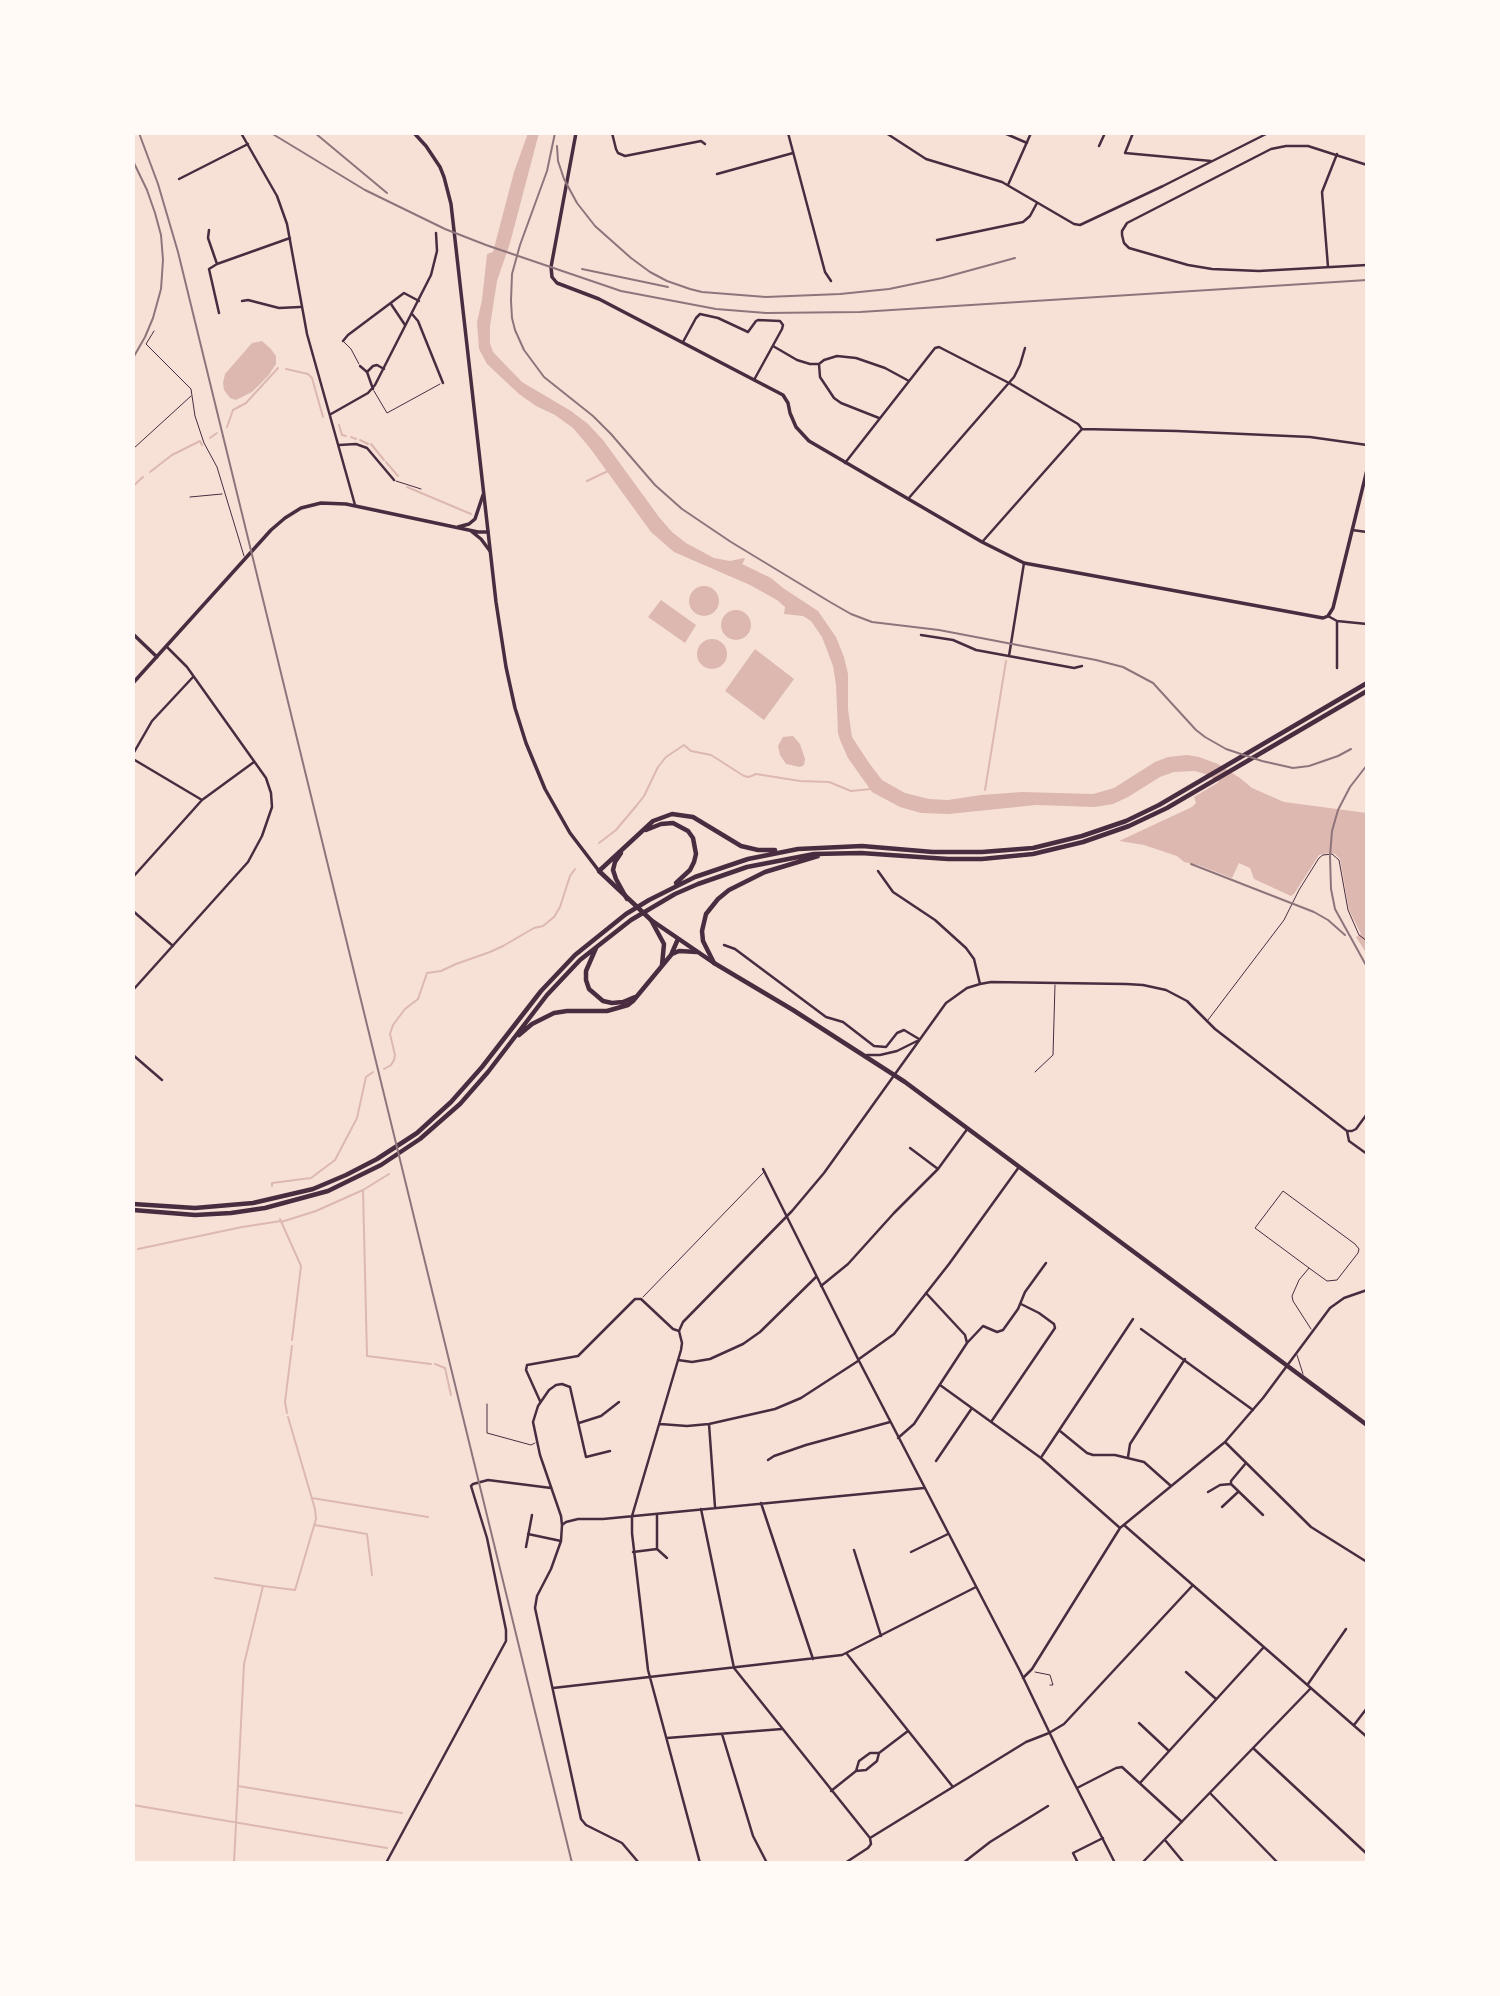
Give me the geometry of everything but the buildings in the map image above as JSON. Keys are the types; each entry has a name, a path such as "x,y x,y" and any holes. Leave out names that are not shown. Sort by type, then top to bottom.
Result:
{"main road":[{"path":"1367,683 1145,812 1107,829 1071,839 1033,848 1003,851 963,852 843,846 786,851 758,850 741,846 703,823 672,814 653,821 599,871 651,920 714,963 894,1075 1367,1425"},
{"path":"133,1210 195,1215 243,1212 292,1202 339,1186 382,1165 420,1139 468,1095 547,995 580,960 652,906 698,884 771,861 829,853 992,859 1061,848 1109,834 1150,816 1367,691"},
{"path":"642,832 661,824 673,823 688,831 693,838 694,862 690,870 672,888"},
{"path":"623,849 613,870 627,899"},
{"path":"133,1204 195,1208 253,1203 313,1189 377,1159 430,1122 463,1090 541,991 575,955 626,914 672,888 725,866 786,851"},
{"path":"714,963 703,941 702,931 706,914 718,899 729,890 765,872 829,853"},
{"path":"651,920 664,944 662,966"},
{"path":"508,1045 532,1024 554,1013 615,1010 628,1005 671,955 678,939"},
{"path":"598,944 586,971 589,989 595,996 611,1003 623,1002 639,995"},
{"path":"671,955 679,951 697,952"}],"street":[{"path":"241,133 277,196 287,224 307,334 355,505"},
{"path":"414,133 440,167 451,204 502,646 515,708 539,775 580,848 599,871"},
{"path":"576,133 551,267 552,277 557,283 599,299 786,398 792,420 804,437 845,463 982,542 1024,563 1318,618 1328,616 1337,621 1367,624"},
{"path":"612,133 618,153 625,156 701,141 705,144"},
{"path":"788,133 825,272 831,281"},
{"path":"886,133 928,160 1008,185 1076,225 1098,218 1268,133"},
{"path":"1004,133 1027,143"},
{"path":"1008,185 1031,133"},
{"path":"1099,146 1105,133"},
{"path":"1133,133 1125,153 1211,161"},
{"path":"179,179 248,144"},
{"path":"1367,165 1308,146 1271,149 1127,223 1122,231 1124,243 1129,248 1212,269 1259,271 1367,265"},
{"path":"717,174 793,153"},
{"path":"1328,267 1322,192 1336,154"},
{"path":"937,240 1023,222 1037,203"},
{"path":"209,230 208,238 218,264"},
{"path":"331,414 373,389 431,275 438,244 436,233"},
{"path":"219,313 209,269 290,238"},
{"path":"343,341 406,293 419,301"},
{"path":"242,302 248,300 279,308 301,307"},
{"path":"391,304 406,326"},
{"path":"412,314 418,321 443,383"},
{"path":"683,342 695,318 700,314 718,318 748,332 758,320 780,321 782,329 754,380"},
{"path":"772,346 797,360 819,364 837,356 856,358 885,368 908,381"},
{"path":"845,463 935,348 1009,383 1082,429"},
{"path":"908,499 1009,383 1018,371 1025,348"},
{"path":"819,364 820,377 834,398 880,418"},
{"path":"367,372 377,365 384,369"},
{"path":"360,366 367,372 373,389"},
{"path":"982,542 1082,429 1310,437 1367,445"},
{"path":"339,445 356,444 367,447 394,480"},
{"path":"1328,616 1333,608 1367,470"},
{"path":"457,527 469,524 475,519 483,493"},
{"path":"133,683 278,524 301,508 321,503 355,505 488,532"},
{"path":"469,530 481,539 491,552"},
{"path":"1352,530 1367,532"},
{"path":"1009,656 1024,563"},
{"path":"1337,621 1337,668"},
{"path":"133,634 157,657"},
{"path":"921,635 953,640 976,650 1074,668 1082,666"},
{"path":"133,990 242,870 262,836 272,807 272,796 266,778 194,676 166,646"},
{"path":"133,754 155,717 194,676"},
{"path":"133,760 202,800"},
{"path":"133,877 202,800 254,761"},
{"path":"878,871 893,892 935,920 966,948 974,959 980,984"},
{"path":"133,911 173,946"},
{"path":"724,945 735,949 826,1017 843,1021 874,1046 886,1047 897,1033 904,1030 919,1039"},
{"path":"700,1863 650,1678 633,1552 632,1516 678,1360 682,1343 679,1331 683,1322 786,1217 827,1170 946,1003 967,988 991,982 1126,984 1157,988 1187,1001 1207,1022 1347,1131 1349,1141 1367,1154"},
{"path":"864,1055 897,1051 919,1039"},
{"path":"133,1055 162,1080"},
{"path":"1347,1131 1356,1129 1367,1114"},
{"path":"821,1286 848,1264 939,1169 968,1128"},
{"path":"910,1148 939,1169"},
{"path":"659,1424 709,1424 750,1416 807,1395 858,1360 894,1334 1019,1167"},
{"path":"764,1170 1115,1863"},
{"path":"898,1438 914,1424 967,1343 983,1326 1001,1332 1046,1263"},
{"path":"678,1360 692,1362 710,1359 743,1344 760,1332 817,1277"},
{"path":"1023,1678 1032,1669 1119,1528 1225,1443 1336,1303 1351,1294 1367,1290"},
{"path":"926,1293 965,1335 967,1343"},
{"path":"540,1401 526,1370 527,1366 579,1356 635,1300 641,1299 673,1329 679,1331"},
{"path":"990,1422 1055,1328 1054,1324 1039,1313 1021,1304"},
{"path":"1041,1458 1133,1319"},
{"path":"1141,1329 1253,1410"},
{"path":"1128,1457 1130,1444 1185,1359"},
{"path":"610,1451 586,1457 570,1387 556,1385 540,1401 533,1416 537,1443 562,1525 561,1541 534,1605 581,1819 586,1825 622,1843 639,1863"},
{"path":"940,1385 1041,1458 1119,1528"},
{"path":"579,1423 601,1416 619,1402"},
{"path":"936,1461 972,1409"},
{"path":"768,1460 774,1455 890,1422"},
{"path":"709,1424 715,1507"},
{"path":"1059,1430 1087,1453 1128,1457 1144,1462 1171,1486"},
{"path":"1225,1443 1311,1527 1367,1562"},
{"path":"1231,1484 1246,1463"},
{"path":"386,1863 506,1642 506,1630 487,1538 471,1486 488,1480 551,1488"},
{"path":"1208,1492 1220,1485 1231,1484"},
{"path":"1231,1484 1263,1515"},
{"path":"562,1525 579,1520 925,1488"},
{"path":"1222,1507 1238,1492"},
{"path":"761,1503 813,1659"},
{"path":"701,1508 734,1668 870,1838 868,1848 845,1863"},
{"path":"657,1513 657,1549 667,1558"},
{"path":"526,1547 533,1515"},
{"path":"1124,1525 1367,1737"},
{"path":"528,1534 561,1541"},
{"path":"911,1552 948,1534"},
{"path":"633,1552 657,1549"},
{"path":"854,1550 881,1636"},
{"path":"870,1838 1026,1742 1064,1724 1193,1585"},
{"path":"553,1688 836,1657 847,1654 976,1587"},
{"path":"1142,1863 1309,1686 1346,1629"},
{"path":"1140,1783 1264,1647"},
{"path":"847,1654 953,1787"},
{"path":"1186,1672 1216,1699"},
{"path":"1354,1725 1367,1708"},
{"path":"1139,1723 1169,1751"},
{"path":"666,1738 782,1729"},
{"path":"831,1791 856,1770 858,1762 868,1754 879,1753 908,1731"},
{"path":"722,1734 749,1825 767,1863"},
{"path":"1253,1748 1367,1854"},
{"path":"856,1770 863,1772 877,1762 879,1753"},
{"path":"1077,1788 1119,1767 1125,1768 1182,1822"},
{"path":"1210,1793 1278,1863"},
{"path":"963,1863 990,1842 1048,1806"},
{"path":"1078,1863 1073,1853 1102,1838"},
{"path":"1165,1840 1184,1863"}],"lane":[{"path":"154,331 146,344 191,389 195,416 204,443 217,467 246,558"},
{"path":"343,341 351,349 360,366"},
{"path":"373,389 387,413 443,383"},
{"path":"133,449 192,394"},
{"path":"394,480 421,489"},
{"path":"190,498 225,494"},
{"path":"1207,1022 1284,920 1299,890 1323,855 1332,854 1339,860 1348,910 1359,935 1367,941"},
{"path":"1035,1072 1053,1055 1055,983"},
{"path":"641,1299 764,1170"},
{"path":"1283,1191 1358,1247 1358,1253 1337,1280 1327,1281 1309,1268 1255,1228 1283,1191"},
{"path":"1309,1268 1299,1280 1292,1296 1295,1307 1312,1331"},
{"path":"1297,1352 1305,1379"},
{"path":"487,1404 487,1433 531,1445 537,1443"},
{"path":"1035,1672 1049,1675 1053,1685 1050,1685"}],"shaded area":[{"path":"528,133 539,133 510,243 497,281 490,326 493,352 522,382 588,424 672,532 714,558 730,561 744,558 742,564 771,578 818,611 836,637 844,657 848,674 848,709 852,737 882,780 905,793 929,799 948,800 1022,792 1093,794 1114,788 1155,762 1168,757 1187,755 1218,764 1252,788 1284,802 1367,813 1367,954 1356,937 1361,934 1349,910 1340,859 1335,854 1319,855 1291,896 1254,879 1250,868 1239,863 1232,878 1144,845 1119,841 1192,807 1196,803 1194,797 1219,782 1205,774 1195,771 1174,772 1113,804 1095,807 1036,805 949,814 921,813 900,807 872,792 848,758 840,740 833,666 822,637 811,621 803,616 784,614 785,607 777,600 750,585 674,552 651,532 573,428 519,394 487,364 479,349 477,322 487,254 493,252 514,172"},
{"path":"262,341 276,356 276,364 252,392 236,400 230,398 224,390 225,374 252,343"},
{"path":"704,586 715,590 719,601 715,612 704,616 693,612 689,601 693,590"},
{"path":"661,600 696,625 685,643 648,617"},
{"path":"736,610 747,614 751,625 747,636 736,640 725,636 721,625 725,614"},
{"path":"712,639 723,643 727,654 723,665 712,669 701,665 697,654 701,643"},
{"path":"755,649 794,679 764,720 725,691"},
{"path":"793,736 800,744 805,759 804,765 800,767 786,764 780,755 778,746 783,737"}],"waterway":[{"path":"227,427 233,410 246,403 278,368"},
{"path":"286,369 308,374 312,378 323,417"},
{"path":"339,425 342,435 346,436"},
{"path":"210,438 217,433"},
{"path":"351,437 356,439"},
{"path":"360,440 368,444"},
{"path":"150,472 172,455 200,441 202,445"},
{"path":"371,444 384,460"},
{"path":"386,462 398,476"},
{"path":"587,481 608,471"},
{"path":"133,486 143,477"},
{"path":"407,487 471,514"},
{"path":"985,790 1006,661"},
{"path":"599,843 616,830 637,805 666,757 684,745 691,751 711,755 744,776 756,774 800,781 829,782 851,791 871,789"},
{"path":"384,1069 394,1060 390,1034 393,1025 405,1009 418,999 427,973 441,971 490,952 534,928 543,926 554,917 560,907 575,869"},
{"path":"272,1186 272,1183 311,1178 335,1160 357,1118 366,1077 373,1072"},
{"path":"363,1190 389,1174"},
{"path":"281,1222 316,1211 363,1190 367,1356 431,1364"},
{"path":"280,1219 301,1266 292,1340"},
{"path":"138,1249 281,1221"},
{"path":"133,1260 134,1252"},
{"path":"287,1413 285,1402 292,1346"},
{"path":"435,1364 445,1368 451,1395"},
{"path":"234,1863 244,1664 263,1586 295,1590 316,1519 288,1417"},
{"path":"312,1498 428,1517"},
{"path":"315,1525 367,1534 372,1575"},
{"path":"215,1578 263,1586"},
{"path":"238,1786 402,1813"},
{"path":"133,1805 387,1848"}],"railway":[{"path":"139,133 158,184 178,252 572,1863"},
{"path":"271,133 365,190 445,229 621,291 716,309 766,313 860,312 1367,280"},
{"path":"315,133 387,193"},
{"path":"555,133 547,171 512,274 511,301 515,330 524,350 544,377 593,416 655,485 682,509 830,602 872,622 939,630 1123,667 1153,683 1196,730 1226,749 1293,768 1309,766 1351,749"},
{"path":"557,146 558,161 564,179 577,203 595,226 650,272 667,281 702,292 766,297 889,289 1015,258"},
{"path":"133,161 155,213 161,235 163,260 161,289 153,318 133,358"},
{"path":"582,269 668,287"},
{"path":"1367,765 1350,787 1338,810 1332,831 1330,856 1331,889 1335,909 1367,967"},
{"path":"1191,864 1314,912 1345,935"}]}
